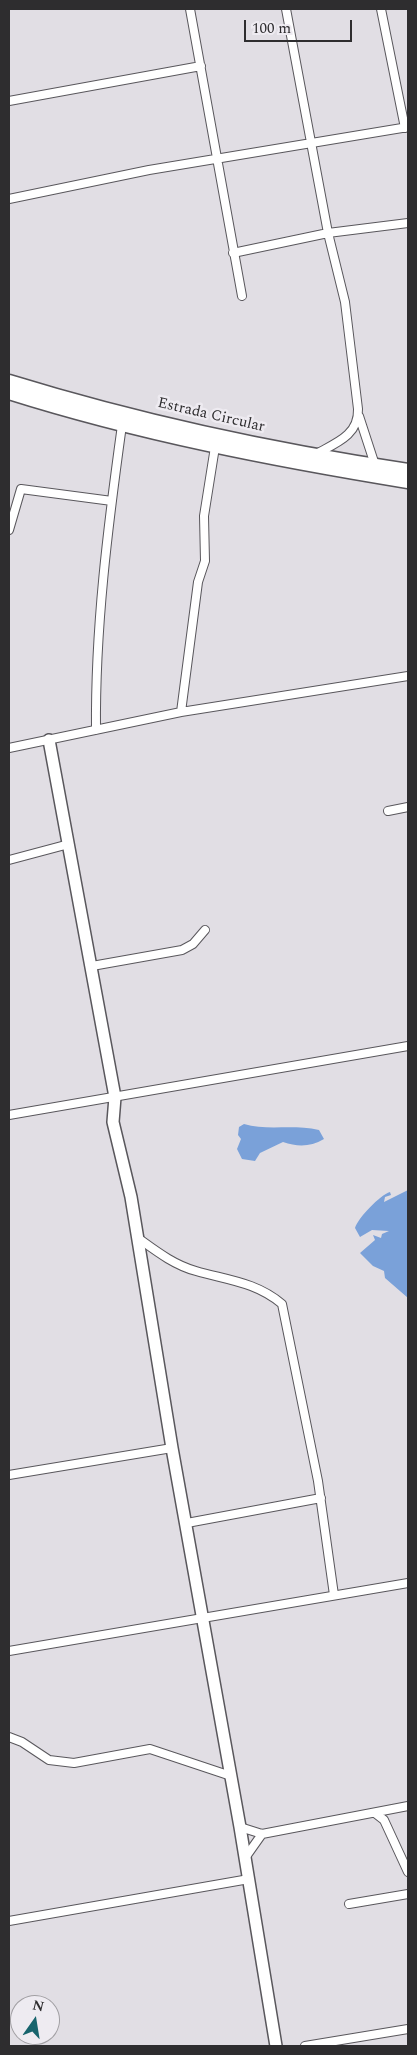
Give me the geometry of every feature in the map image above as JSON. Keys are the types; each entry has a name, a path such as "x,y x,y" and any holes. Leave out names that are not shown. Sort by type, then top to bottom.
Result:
{"main road":[{"name":"Estrada Circular","path":"9,381 61,397 202,432 314,455 408,470"},
{"name":"Estrada Circular","path":"9,394 122,425 215,447 408,482"}],"street":[{"path":"190,9 242,296"},
{"path":"286,9 328,233 346,311 358,414 375,465"},
{"path":"9,199 148,170 312,141 407,128 381,9"},
{"path":"9,101 201,66"},
{"path":"233,253 328,233 408,223"},
{"path":"314,455 354,430 358,414"},
{"path":"96,730 95,676 112,501 122,425"},
{"path":"181,712 198,582 205,561 204,516 215,447"},
{"path":"9,530 21,489 112,501"},
{"path":"9,748 181,712 408,676"},
{"path":"49,740 115,1096 113,1122 121,1148 138,1238 172,1448 187,1523 240,1827 276,2046"},
{"path":"388,811 408,807"},
{"path":"9,860 69,844"},
{"path":"92,966 182,950 193,944 205,930"},
{"path":"9,1115 408,1046"},
{"path":"138,1238 169,1260 194,1271 260,1288 282,1304 321,1498 334,1595"},
{"path":"9,1475 172,1448"},
{"path":"187,1523 321,1498"},
{"path":"9,1651 408,1583"},
{"path":"9,1737 22,1742 49,1760 74,1763 150,1749 231,1776"},
{"path":"240,1827 262,1834 408,1806"},
{"path":"375,1812 384,1820 408,1872"},
{"path":"245,1858 262,1834"},
{"path":"9,1921 248,1879"},
{"path":"348,1904 408,1894"},
{"path":"305,2046 408,2028"}],"water":[{"path":"244,1124 261,1127 309,1128 319,1130 324,1139 314,1144 304,1145 283,1142 260,1153 255,1161 242,1159 237,1149 241,1139 238,1135 239,1127"},
{"path":"408,1190 408,1298 385,1278 384,1271 373,1266 360,1253 375,1240 373,1235 381,1238 382,1234 389,1231 372,1230 360,1237 355,1228 365,1213 381,1197 390,1192 391,1195 385,1197 384,1202"}]}
